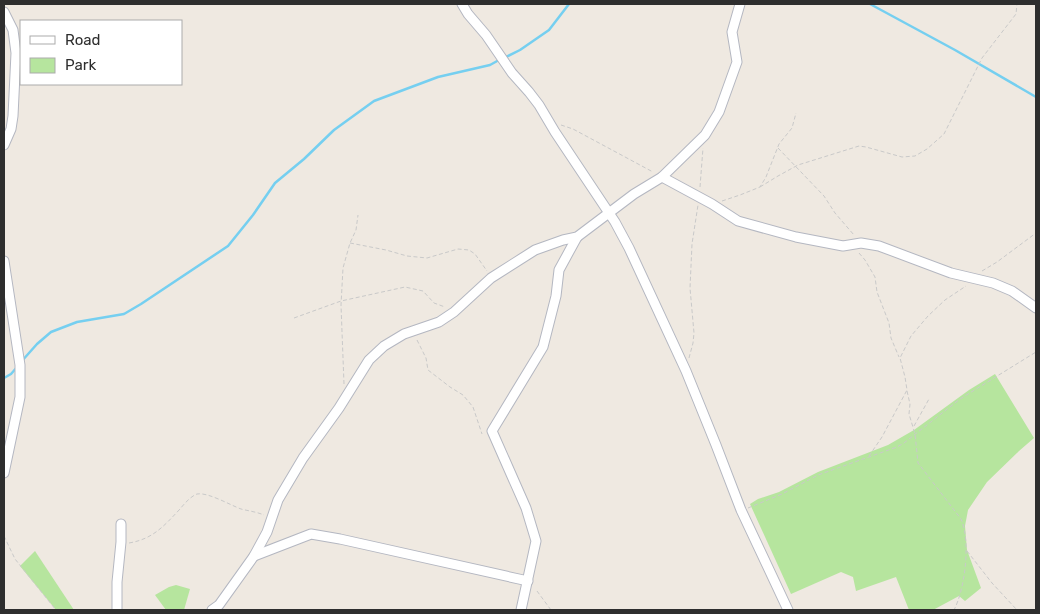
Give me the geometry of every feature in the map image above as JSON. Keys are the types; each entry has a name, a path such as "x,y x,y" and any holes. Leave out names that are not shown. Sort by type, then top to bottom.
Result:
{"street":[{"path":"462,4 512,73 529,92 615,222 629,248 686,371 741,510 788,610"},
{"path":"521,610 536,541 526,508 492,431 543,347 556,296 559,270 577,238 634,194 662,177 704,135 719,112 737,62 732,32 740,4"},
{"path":"4,12 13,30 16,53 13,116 11,129 4,145"},
{"path":"662,177 712,204 738,221 796,237 843,246 861,243 879,246 945,271 993,283 1012,291 1036,308"},
{"path":"216,608 254,556 267,532 278,500 303,458 339,408 369,360 384,346 404,334 439,322 458,308 491,278 534,250 563,240 577,238"},
{"path":"4,261 20,365 20,397 4,473"},
{"path":"117,610 121,524"},
{"path":"254,556 311,534 528,581"}],"path":[{"path":"712,204 760,187 796,166 859,146 902,157 914,156 927,149 944,134 982,58 1016,14 1017,4"},
{"path":"760,187 779,144 792,128 796,113"},
{"path":"551,125 561,124 573,129 662,177"},
{"path":"686,371 694,333 690,288 692,244 701,180 704,135"},
{"path":"778,148 824,196 835,213 861,243"},
{"path":"344,385 341,301 343,268 356,230 358,215"},
{"path":"900,358 911,336 945,300 1036,233"},
{"path":"350,243 407,256 427,258 458,249 469,250 475,254 491,278"},
{"path":"843,246 855,250 861,255 875,277 877,292 905,377 910,404 909,414 915,434 918,462 961,519 964,526 967,550 965,572 954,610"},
{"path":"294,318 341,301 405,287 423,291 434,303 458,308"},
{"path":"412,331 426,358 428,370 464,395 473,407 482,434"},
{"path":"741,510 782,494 818,475 904,443 960,399 1036,352"},
{"path":"868,457 882,437 907,390"},
{"path":"913,427 929,399"},
{"path":"121,542 130,543 151,536 163,527 186,502 197,494 209,495 243,509 272,517"},
{"path":"4,536 15,559 56,610"},
{"path":"967,550 992,583 1017,610"},
{"path":"537,591 551,610"}],"green space":[{"path":"995,374 1034,438 987,482 968,510 965,526 967,550 981,588 965,601 959,596 933,610 909,610 896,577 856,591 853,577 841,572 791,594 750,504 818,472 888,445 914,430 969,390"},
{"path":"35,551 74,610 56,610 20,566"},
{"path":"176,585 190,589 184,610 166,610 155,595"}],"waterway":[{"path":"504,58 520,50 549,30 569,4"},
{"path":"870,4 1036,97"},
{"path":"21,362 51,332 77,322 124,314 228,246 253,215 275,183 304,159 334,130 374,101 438,77 490,65 499,60"},
{"path":"4,378 11,374 18,366"}]}
